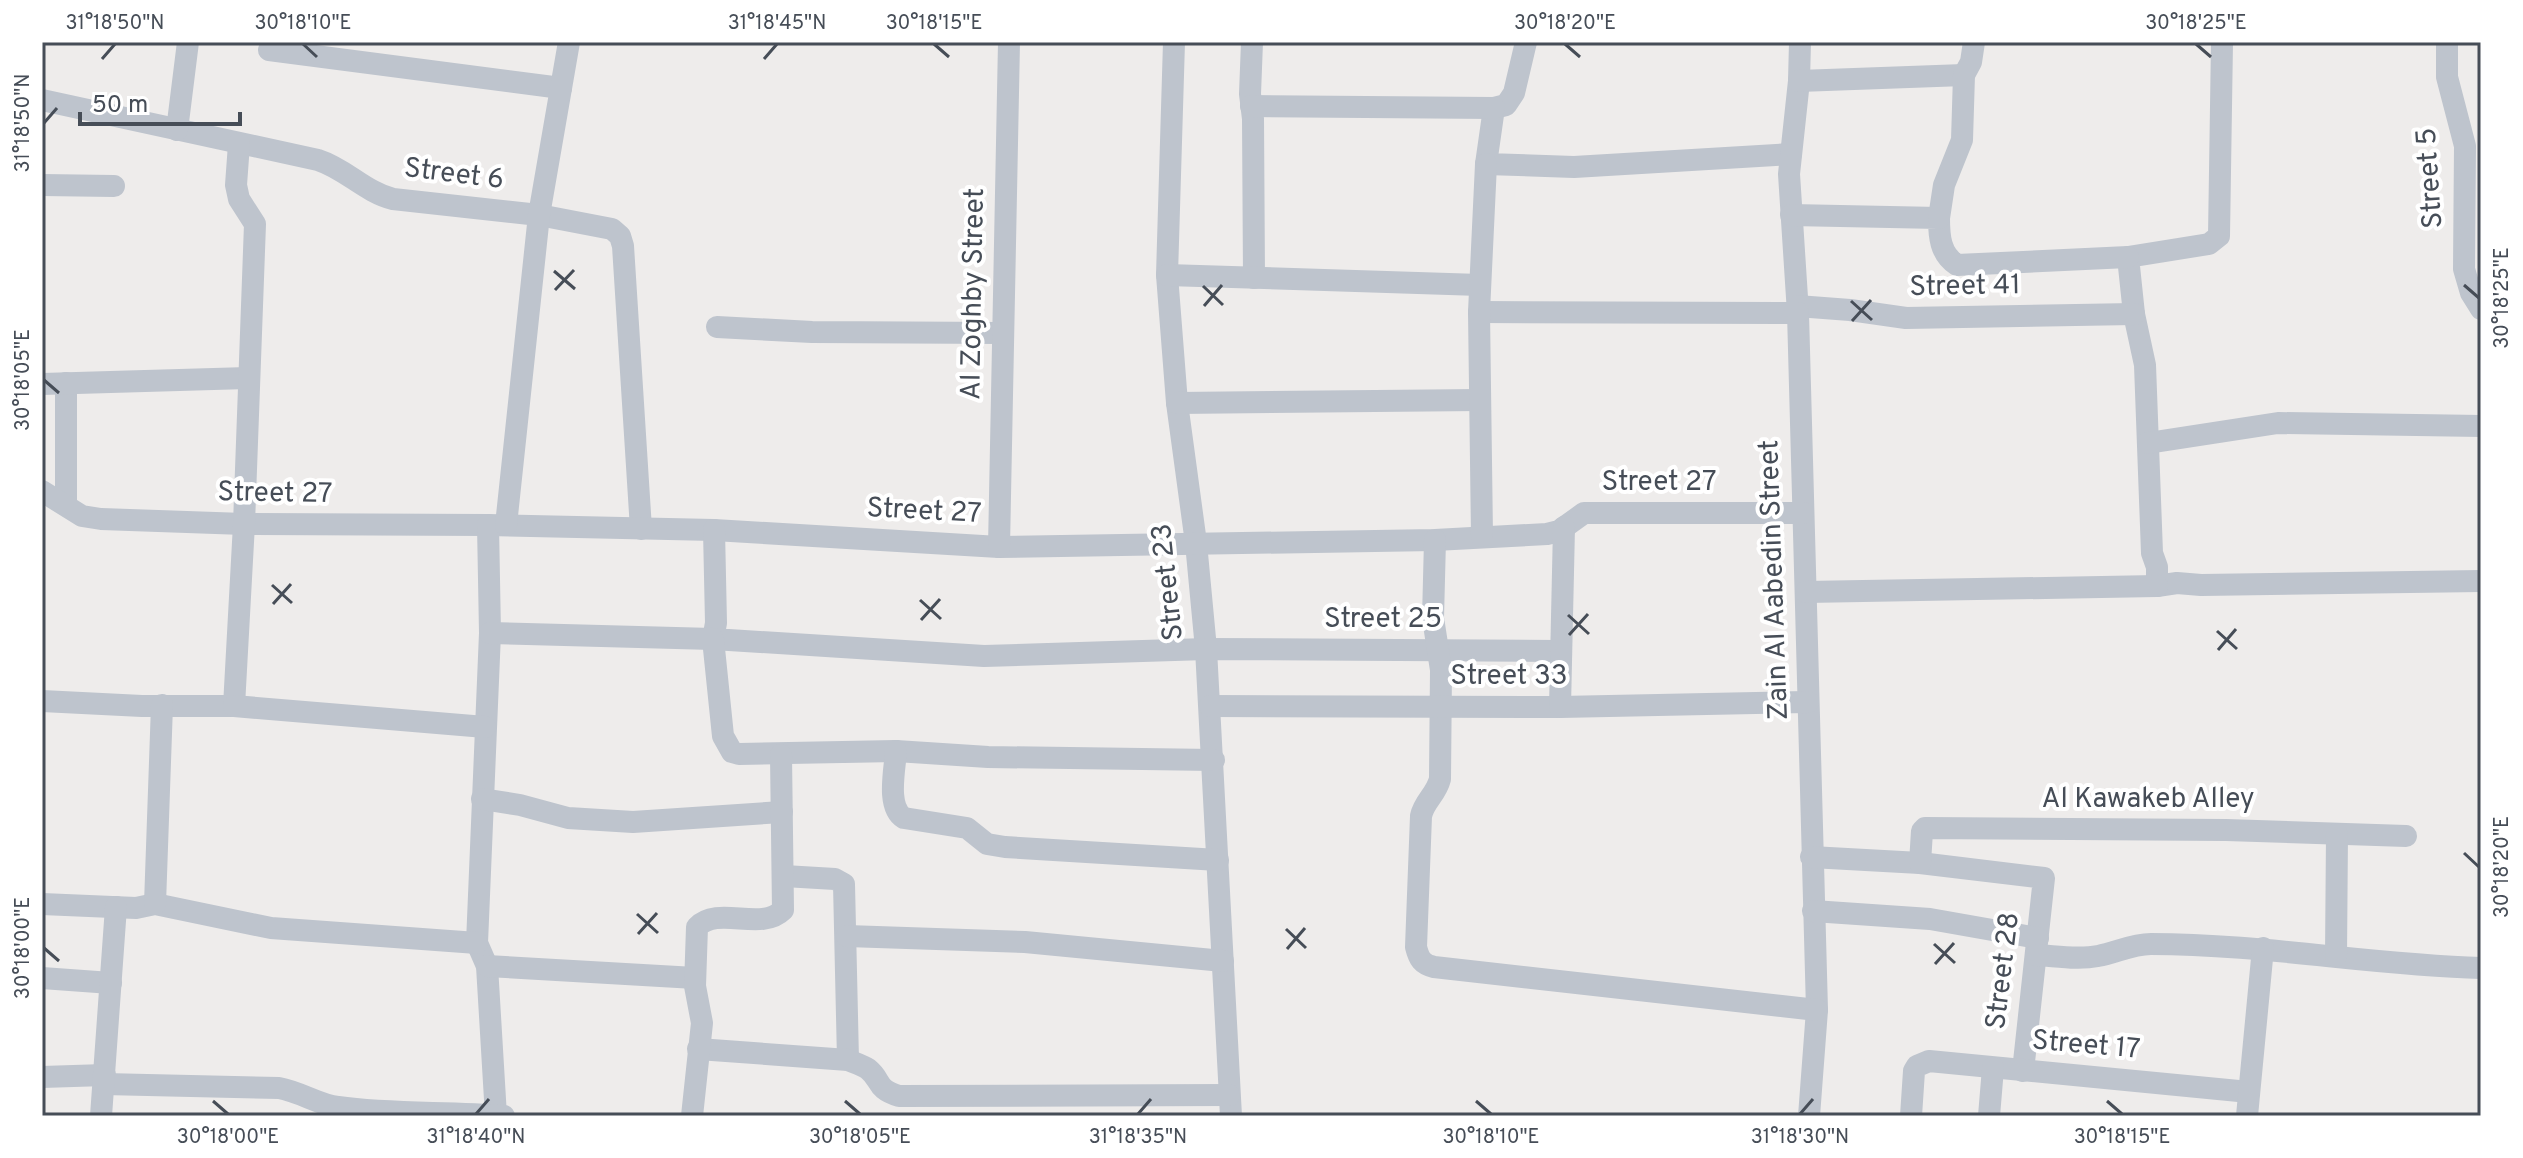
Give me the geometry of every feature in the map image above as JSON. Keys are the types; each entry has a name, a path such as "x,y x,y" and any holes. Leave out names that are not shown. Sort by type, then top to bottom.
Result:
{"street":[{"path":"177,130 188,42"},
{"path":"496,1116 487,966 477,943 497,525 539,215 569,42"},
{"name":"Al Zoghby Street","path":"999,547 1009,42"},
{"name":"Street 23","path":"1174,42 1167,275 1177,403 1196,543 1206,649 1230,1106"},
{"path":"1252,42 1254,278"},
{"path":"1251,106 1494,108 1506,105 1514,93 1526,42"},
{"name":"Zain Al Aabedin Street","path":"1800,42 1791,154 1791,215 1798,309 1817,1010 1809,1116"},
{"path":"1974,42 1971,62 1964,75 1962,140 1944,185 1939,218 1941,246 1948,259 1957,265 2128,257 2209,244 2219,236 2222,42"},
{"name":"Street 5","path":"2447,42 2447,77 2465,146 2464,269 2471,293 2481,309"},
{"path":"269,50 561,88"},
{"path":"1799,81 1964,75"},
{"name":"Street 6","path":"42,100 330,164 371,191 393,199 539,215 604,226 616,232 622,241 641,529"},
{"path":"1482,536 1479,312 1486,164 1494,108"},
{"path":"234,706 255,224 239,199 236,185 239,144"},
{"path":"1486,164 1574,167 1791,154"},
{"path":"42,185 114,186"},
{"path":"1791,215 1939,218"},
{"path":"2128,257 2134,314 2145,365 2152,553 2157,567 2157,586"},
{"path":"1167,275 1480,285"},
{"name":"Street 41","path":"1479,312 1798,309 1850,310 1906,318 2134,314"},
{"path":"717,327 812,332 1003,333"},
{"path":"42,384 248,378"},
{"path":"66,383 66,505"},
{"path":"1177,403 1480,400"},
{"path":"2148,443 2278,423 2481,426"},
{"name":"Street 27","path":"42,491 73,511 91,518 244,524 714,530 999,547 1435,540 1547,534 1584,513 1803,513"},
{"path":"1560,707 1564,527"},
{"path":"714,530 716,623 713,639 726,745 732,752 781,755 896,751 988,757 1214,760"},
{"path":"1435,540 1433,618 1441,670 1440,779 1436,793 1421,816 1416,947 1425,965 1817,1010"},
{"path":"1806,592 2157,586 2177,583 2481,581"},
{"name":"Street 25","path":"490,633 713,639 984,656 1206,649 1559,651"},
{"path":"42,701 234,706 485,727"},
{"name":"Street 33","path":"1210,706 1560,707 1808,702"},
{"path":"155,904 162,705"},
{"path":"896,751 894,802 897,813 904,818 967,828 987,844 1005,847 1218,860"},
{"path":"692,1116 702,1023 695,978 695,932 699,923 710,920 777,915 785,903 781,755"},
{"path":"482,799 568,818 633,822 782,812"},
{"name":"Al Kawakeb Alley","path":"1920,863 1922,831 1925,828 2226,830 2406,836"},
{"path":"2336,956 2337,834"},
{"path":"1811,857 1920,863"},
{"name":"Street 28","path":"1920,863 2044,878 2023,1071"},
{"path":"784,876 842,881 845,888 848,1060"},
{"path":"42,904 136,908 155,904 271,928 477,943"},
{"path":"101,1116 116,907"},
{"path":"1813,911 1930,919 2093,957 2149,944 2263,948 2441,967 2481,968"},
{"path":"847,936 1025,942 1223,961"},
{"path":"2247,1116 2263,948"},
{"path":"487,966 695,978"},
{"path":"42,978 111,983"},
{"path":"698,1049 848,1060 872,1073 879,1086 899,1106 1230,1106"},
{"name":"Street 17","path":"1911,1116 1912,1078 1917,1066 1929,1061 2249,1092"},
{"path":"1989,1116 1993,1068"},
{"path":"42,1077 279,1088 304,1094 332,1107 362,1111 504,1116"}]}
